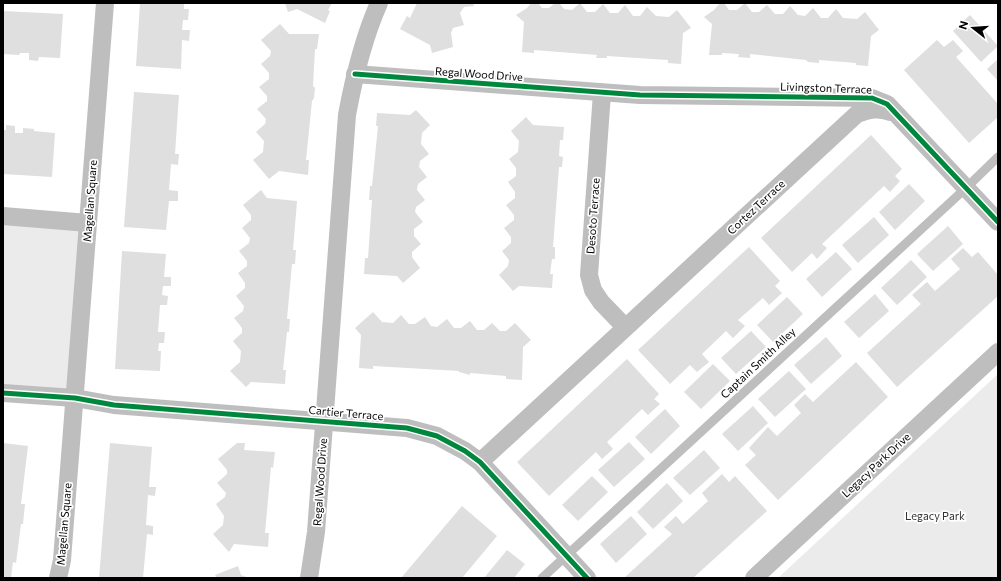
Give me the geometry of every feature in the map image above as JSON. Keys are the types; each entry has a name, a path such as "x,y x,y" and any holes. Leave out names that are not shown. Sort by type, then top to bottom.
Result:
{"street":[{"name":"Magellan Square","path":"58,578 62,560 105,3"},
{"name":"Regal Wood Drive","path":"309,578 316,532 347,115 355,74 371,22 379,3"},
{"name":"Regal Wood Drive","path":"355,74 602,92"},
{"name":"Livingston Terrace","path":"602,92 640,95 872,98 886,104 998,222"},
{"name":"Desoto Terrace","path":"602,92 589,275 593,290 601,302 625,327"},
{"name":"Cortez Terrace","path":"625,327 857,114 870,109 884,109 896,114"},
{"path":"3,216 88,223"},
{"path":"480,462 625,327"},
{"name":"Legacy Park Drive","path":"754,578 998,352"},
{"path":"3,393 75,398"},
{"name":"Cartier Terrace","path":"75,398 114,405 407,428 437,436 465,451 480,462 567,556"},
{"path":"567,556 587,578"}],"lane":[{"name":"Captain Smith Alley","path":"542,578 998,157"}],"green space":[{"path":"3,216 88,223 75,398 3,393"},
{"name":"Legacy Park","path":"998,374 998,578 778,578"}],"building":[{"path":"140,3 184,3 184,9 189,9 188,20 183,20 182,30 190,30 189,41 182,40 181,69 136,66"},
{"path":"285,3 332,3 328,10 330,11 325,23 297,9 288,12"},
{"path":"417,3 473,3 474,6 464,7 460,13 464,25 453,28 451,33 453,47 432,53 430,45 400,29 407,16 410,18"},
{"path":"531,3 538,3 542,8 549,8 555,3 559,3 564,9 572,10 580,3 587,12 595,12 603,4 610,13 618,13 625,5 633,16 640,16 647,7 656,16 669,17 677,10 691,28 683,33 681,64 668,63 668,60 607,56 607,58 596,58 597,55 534,50 534,53 522,52 524,22 516,15 527,8"},
{"path":"720,3 724,3 729,10 737,10 745,3 752,12 759,12 767,5 775,14 783,14 790,6 798,15 805,16 813,8 821,18 828,18 836,9 843,18 857,19 865,12 879,30 871,36 868,66 856,65 856,63 819,60 819,63 808,62 806,60 750,54 750,58 738,57 739,54 722,53 722,55 709,55 712,24 704,17 714,10"},
{"path":"3,11 63,14 60,58 39,57 38,61 29,60 29,53 20,53 19,55 3,54"},
{"path":"970,15 998,46 981,62 953,31"},
{"path":"280,24 289,34 319,34 317,49 315,49 313,86 315,88 314,98 312,101 306,160 309,160 308,175 279,171 269,179 253,160 263,152 264,141 256,132 265,124 266,119 257,109 267,101 267,96 259,87 269,79 269,73 261,64 270,56 271,51 261,40"},
{"path":"937,40 944,47 953,40 963,51 956,57 998,104 998,117 969,143 904,70"},
{"path":"998,59 998,81 987,69"},
{"path":"134,92 179,95 175,154 179,154 178,165 171,164 169,190 178,191 178,201 169,201 166,230 124,227"},
{"path":"416,110 430,125 422,133 421,144 429,154 420,161 419,167 427,177 418,184 417,190 425,200 416,207 415,212 423,222 414,229 414,236 421,244 412,252 412,257 420,268 403,283 397,276 364,274 365,258 368,258 372,200 369,200 370,186 372,186 378,126 376,126 377,113 410,115"},
{"path":"526,117 533,125 564,127 563,140 560,140 559,156 563,157 562,167 559,167 553,247 555,247 555,259 552,259 550,274 553,274 552,288 519,286 513,291 499,275 508,266 509,260 502,251 511,243 511,237 504,228 514,220 514,215 506,205 515,198 515,192 508,182 516,176 516,168 509,159 518,152 519,141 511,131"},
{"path":"6,125 15,126 15,133 23,133 23,128 34,129 34,131 55,133 52,177 3,174 3,130 6,130"},
{"path":"871,135 902,169 895,176 900,181 890,192 884,186 822,244 827,248 817,259 812,253 792,272 761,238"},
{"path":"909,184 925,201 895,230 879,212"},
{"path":"261,190 267,198 297,201 293,250 296,250 295,264 292,264 287,319 290,319 289,332 287,332 283,370 286,370 285,384 251,382 246,387 230,371 240,362 241,351 233,341 242,333 242,328 234,318 243,311 244,306 236,296 245,288 245,283 238,273 247,266 247,261 239,251 249,243 250,238 242,228 251,220 251,215 243,205"},
{"path":"874,217 889,235 858,263 842,245"},
{"path":"948,226 963,244 933,271 917,254"},
{"path":"749,247 780,281 775,286 782,293 769,305 763,298 738,320 745,326 733,338 726,331 702,354 709,362 697,372 690,365 670,384 638,350"},
{"path":"963,248 972,257 978,252 998,275 998,296 897,387 867,353 921,304 912,295 927,282 935,291 960,269 951,259"},
{"path":"122,251 166,254 164,277 171,277 171,286 163,286 162,295 168,296 167,305 160,305 158,332 165,332 164,343 159,343 158,351 161,351 160,371 115,369"},
{"path":"836,252 852,269 822,297 806,279"},
{"path":"911,260 927,277 897,305 881,288"},
{"path":"875,294 889,311 859,338 844,322"},
{"path":"787,297 803,314 773,342 757,325"},
{"path":"373,312 382,322 393,323 401,315 409,324 415,324 425,317 431,326 437,327 447,319 454,328 461,328 470,321 477,330 484,330 492,323 500,331 506,331 515,323 531,340 523,347 522,380 506,379 506,376 470,373 470,375 459,371 373,366 373,369 359,368 361,335 355,328"},
{"path":"751,331 766,347 736,374 721,358"},
{"path":"826,337 842,356 811,384 794,365"},
{"path":"627,359 659,394 654,399 660,404 648,415 642,409 607,442 613,449 602,459 596,452 549,496 517,462"},
{"path":"856,362 888,397 778,500 745,465 756,455 749,448 768,427 777,436 801,413 794,405 805,394 813,402"},
{"path":"713,364 730,381 701,409 684,392"},
{"path":"789,371 806,389 775,417 758,399"},
{"path":"753,406 768,423 738,451 722,434"},
{"path":"665,409 680,426 651,454 635,437"},
{"path":"629,442 645,459 614,487 598,470"},
{"path":"3,443 28,446 21,504 25,504 23,524 21,524 16,563 13,562 11,578 3,578"},
{"path":"110,443 152,447 149,487 156,487 155,496 148,495 146,525 153,526 153,535 147,534 143,578 99,578"},
{"path":"237,443 245,443 244,450 275,452 273,468 271,467 265,533 269,533 268,547 234,544 229,552 213,534 223,525 224,516 216,504 225,497 226,493 217,483 227,474 227,470 218,459"},
{"path":"704,450 720,468 690,495 673,478"},
{"path":"722,474 729,482 735,476 767,511 693,578 624,578 672,534 664,527 676,516 683,524 708,501 702,493"},
{"path":"592,476 608,492 578,521 562,505"},
{"path":"667,483 683,501 653,529 637,512"},
{"path":"462,506 497,536 462,578 401,578"},
{"path":"631,516 647,534 616,563 600,544"},
{"path":"507,550 525,564 514,578 484,578"},
{"path":"238,566 241,575 249,578 217,578 215,575"}],"cycle path":[{"path":"355,74 640,95 872,98 887,104 998,222"},
{"path":"3,393 75,398 114,405 407,428 437,436 465,451 480,462 587,578"}]}
